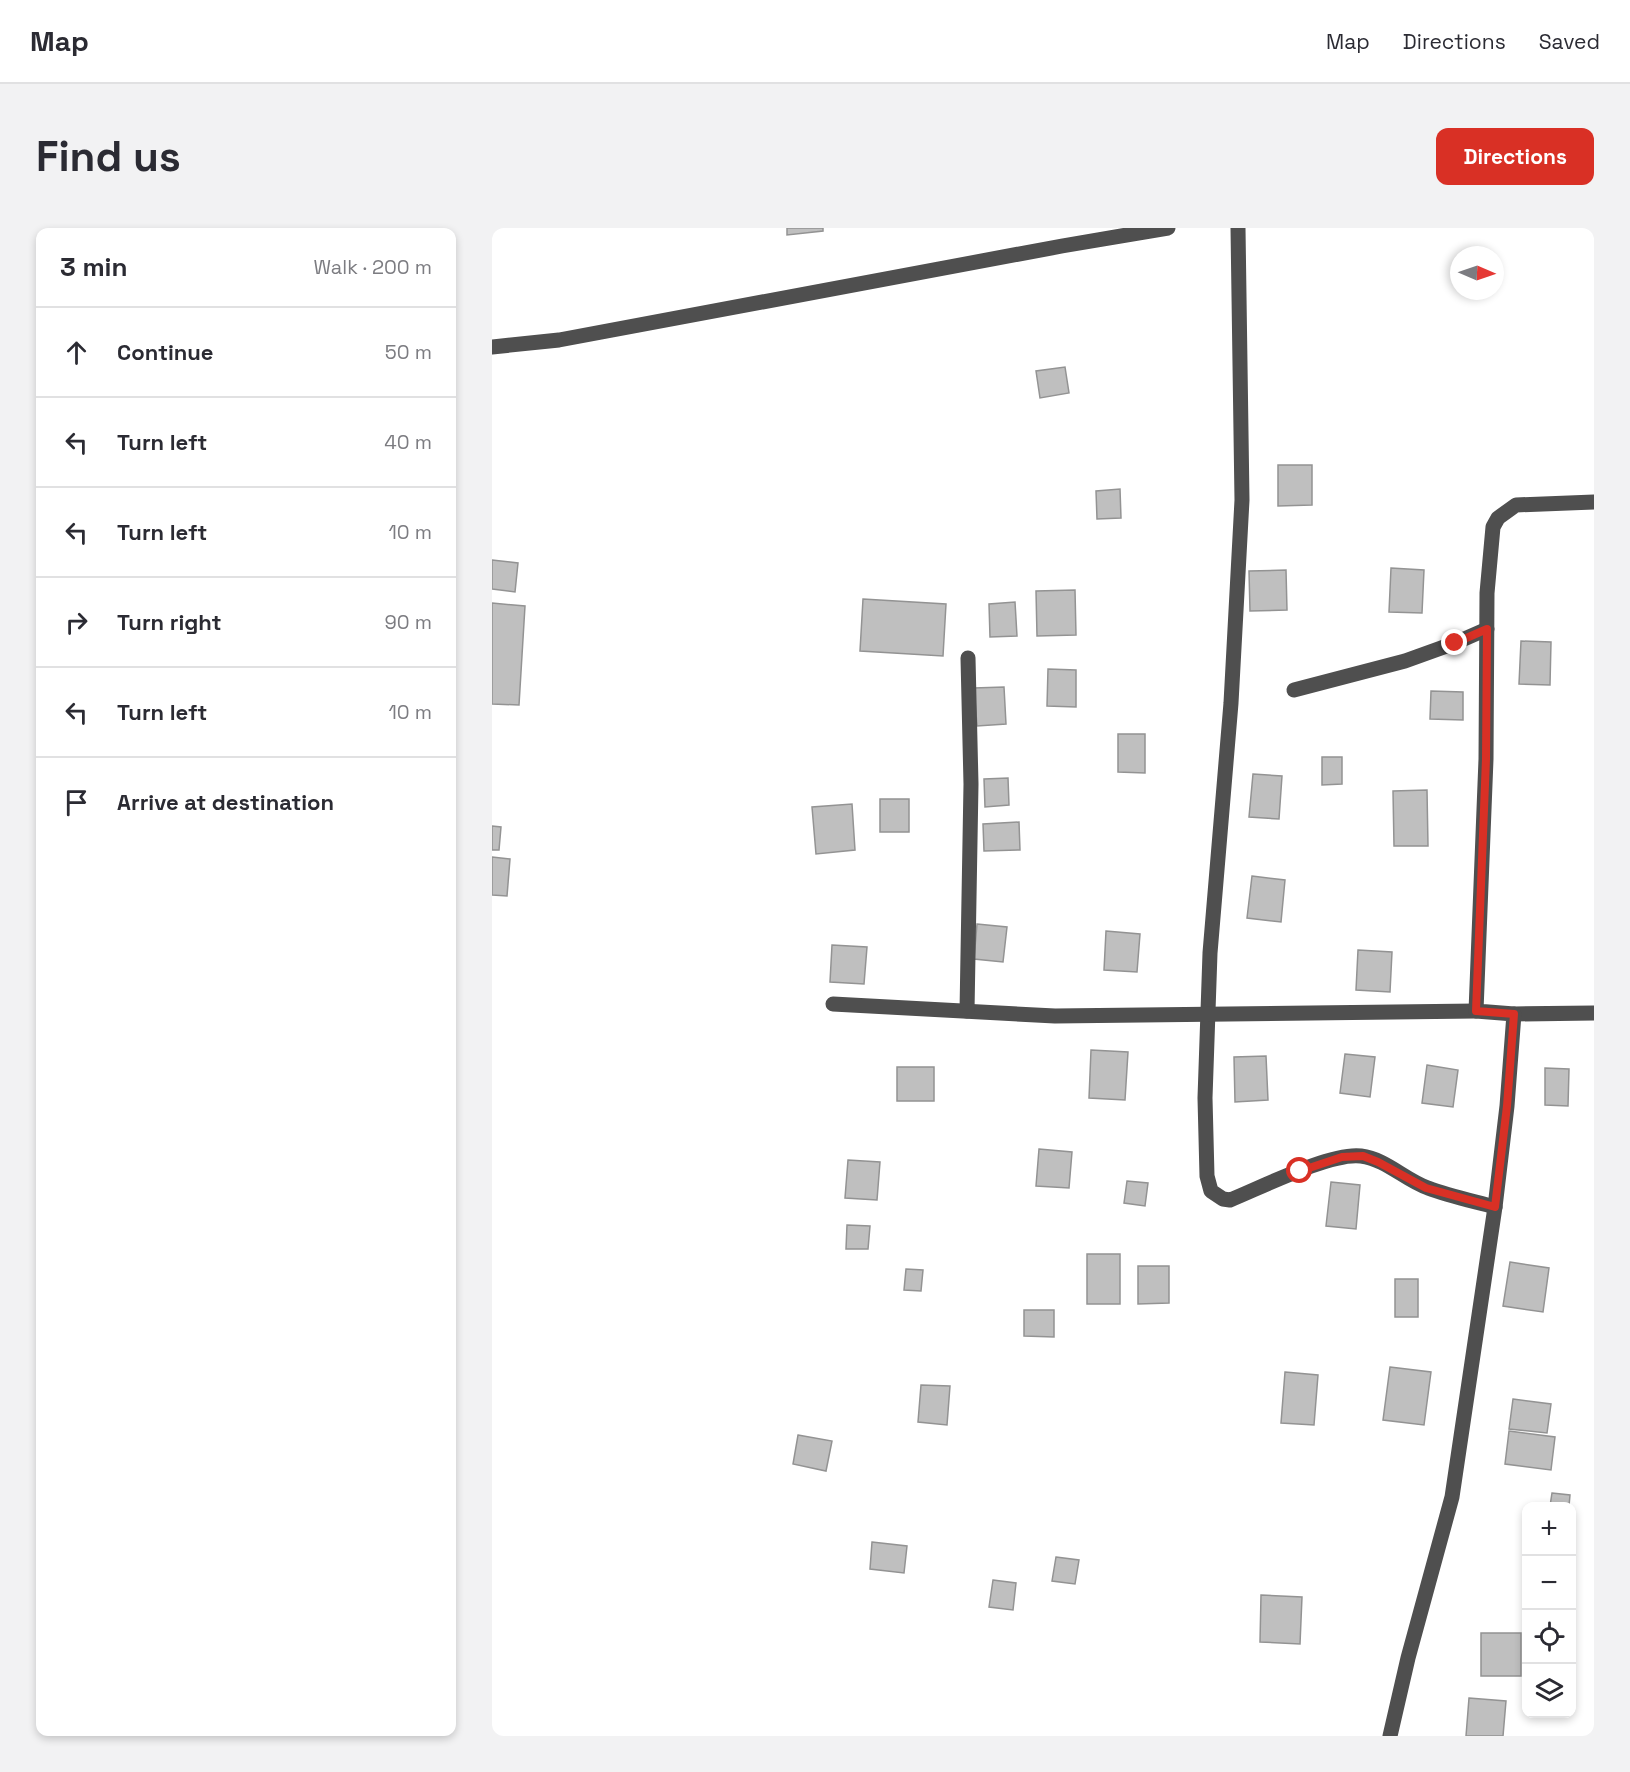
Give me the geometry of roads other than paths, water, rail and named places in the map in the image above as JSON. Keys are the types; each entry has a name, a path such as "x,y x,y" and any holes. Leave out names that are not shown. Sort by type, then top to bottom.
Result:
{"street":[{"path":"492,347 560,340 1168,228"},
{"path":"1238,228 1242,500 1231,703 1207,1014 1206,1161 1209,1184 1216,1196 1230,1200 1300,1171 1342,1157 1363,1156 1426,1188 1495,1207"},
{"path":"1476,1011 1486,759 1487,594 1494,527 1498,518 1516,505 1594,502"},
{"path":"1294,690 1405,662 1487,629"},
{"path":"967,1011 971,784 968,657"},
{"path":"833,1005 1055,1016 1476,1011 1514,1014 1594,1013"},
{"path":"1390,1736 1408,1658 1452,1497 1495,1207 1507,1106 1514,1014"}]}
